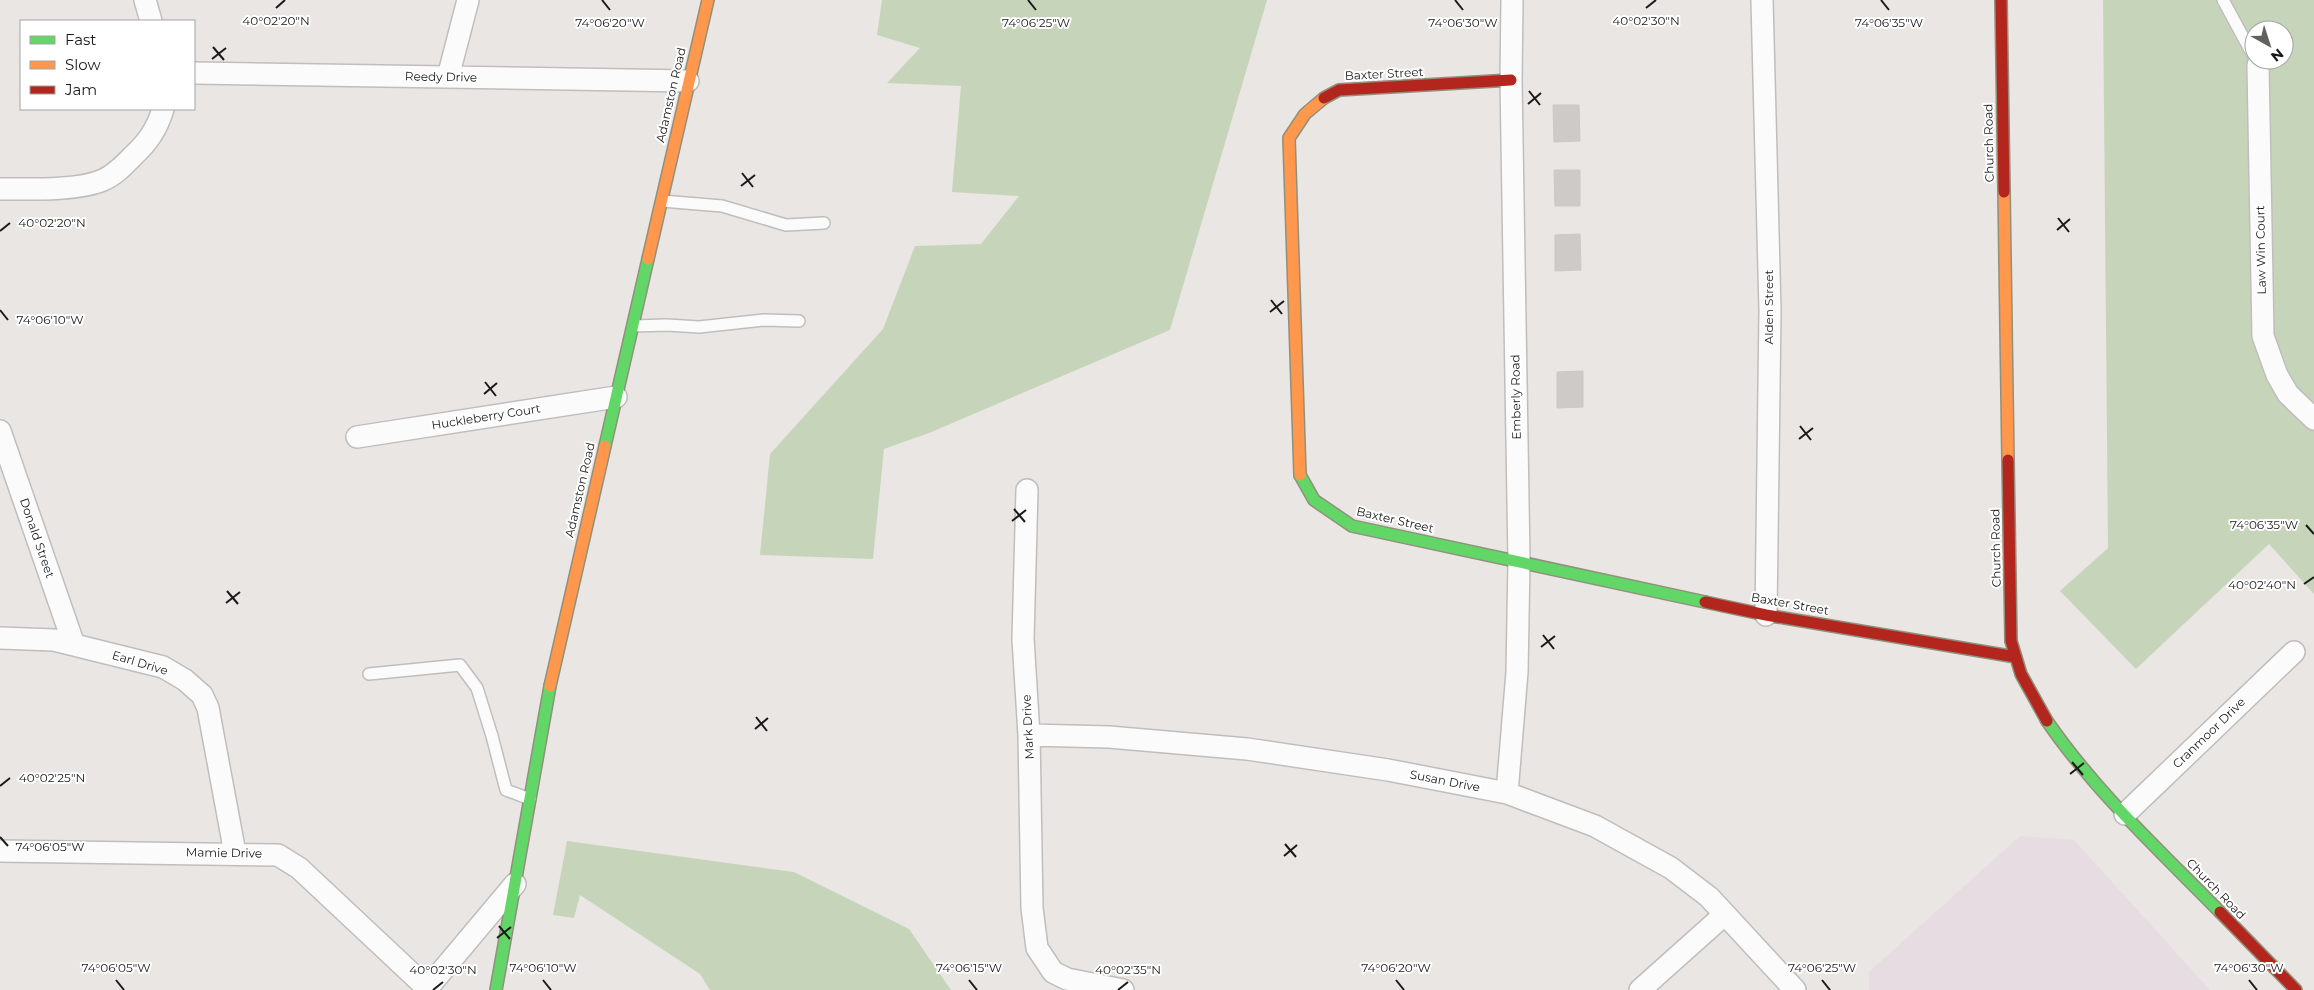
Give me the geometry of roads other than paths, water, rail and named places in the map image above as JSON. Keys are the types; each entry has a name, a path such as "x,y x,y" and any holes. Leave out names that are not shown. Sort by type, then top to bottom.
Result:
{"street":[{"path":"145,0 151,20"},
{"path":"448,77 468,0"},
{"name":"Adamston Road","path":"496,990 553,671 660,201 708,0"},
{"name":"Emberly Road","path":"1507,793 1517,672 1519,561 1511,80 1512,0"},
{"name":"Alden Street","path":"1762,0 1770,310 1766,615"},
{"name":"Church Road","path":"2001,0 2011,631 2021,674 2045,719 2067,750 2125,814 2296,990"},
{"name":"Law Win Court","path":"2256,70 2263,336 2277,375 2288,394 2314,419"},
{"name":"Reedy Drive","path":"195,73 688,81"},
{"name":"Baxter Street","path":"1511,80 1339,90 1318,101 1304,113 1289,138 1299,473 1306,491 1315,502 1352,526 1766,615 2016,657"},
{"path":"0,189 86,185 104,180 120,169 149,140 159,125 163,110"},
{"name":"Huckleberry Court","path":"357,437 616,396"},
{"name":"Donald Street","path":"0,431 74,645"},
{"name":"Mark Drive","path":"1027,490 1023,639 1029,735 1032,908 1037,948 1053,972 1066,979 1123,990"},
{"name":"Earl Drive","path":"0,638 54,640 163,667 185,680 202,695 208,708 235,853"},
{"name":"Cranmoor Drive","path":"2125,814 2294,652"},
{"name":"Susan Drive","path":"1029,735 1109,737 1247,749 1388,770 1507,793 1595,826 1672,868 1709,897 1795,990"},
{"name":"Mamie Drive","path":"0,851 278,855 300,868 426,989"},
{"path":"426,989 516,884"},
{"path":"1640,990 1724,915"}],"lane":[{"path":"2223,0 2244,39"},
{"path":"660,201 722,206 786,225 824,223"},
{"path":"632,326 667,325 699,328 764,320 799,321"},
{"path":"369,674 460,665 477,688 506,790 530,799"}]}
